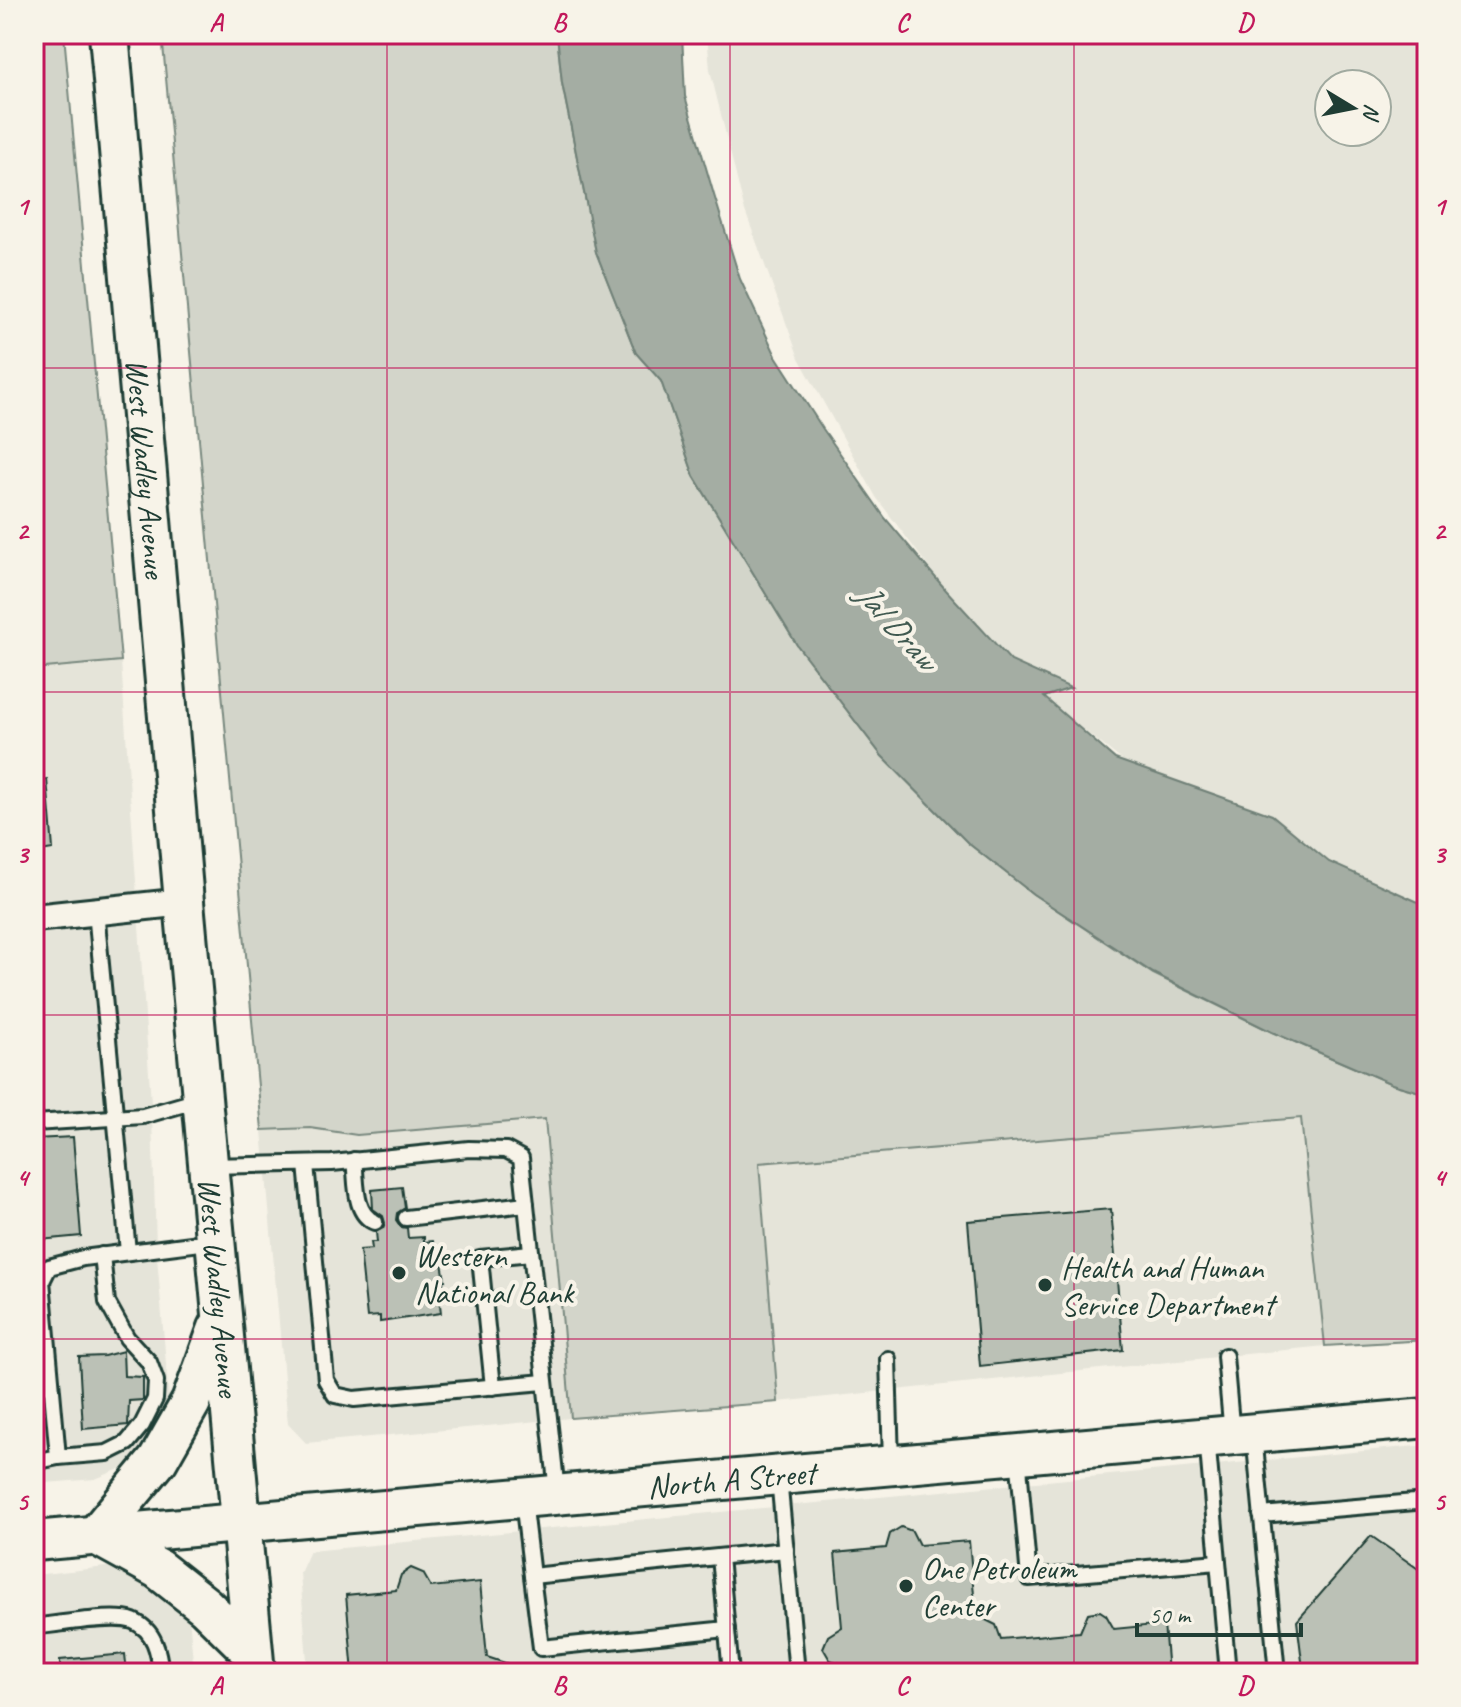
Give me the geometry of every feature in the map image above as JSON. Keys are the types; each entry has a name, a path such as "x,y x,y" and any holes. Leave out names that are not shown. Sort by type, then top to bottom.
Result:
{"main road":[{"name":"West Wadley Avenue","path":"109,34 254,1663"},
{"path":"222,1316 191,1402 158,1460 96,1535 158,1569 205,1606 254,1663"},
{"name":"North A Street","path":"34,1541 1427,1418"}],"street":[{"path":"34,918 184,902"}],"lane":[{"path":"96,911 128,1252"},
{"path":"34,1123 143,1116 202,1099"},
{"path":"208,1166 306,1164 469,1149 506,1150 521,1158 544,1382 540,1496 532,1576 541,1648 727,1629"},
{"path":"354,1160 360,1209 375,1222"},
{"path":"306,1164 326,1380 335,1395 354,1399 544,1382"},
{"path":"406,1218 526,1204"},
{"path":"58,1457 42,1281 49,1267 102,1255 215,1241"},
{"path":"493,1387 480,1258 531,1253"},
{"path":"34,1462 107,1453 127,1443 142,1425 155,1399 156,1381 149,1362 127,1338 107,1302 102,1255"},
{"path":"1225,1356 1231,1435 1218,1562 1228,1673"},
{"path":"888,1359 891,1466"},
{"path":"1231,1435 1261,1515 1277,1673"},
{"path":"1018,1455 1029,1578 1218,1562"},
{"path":"779,1476 797,1673"},
{"path":"1261,1515 1427,1501"},
{"path":"532,1576 786,1550"},
{"path":"720,1557 731,1673"},
{"path":"34,1627 115,1619 134,1622 150,1635 159,1651 161,1673"}],"path":[{"path":"34,422 41,457 34,515"}],"shaded area":[{"path":"34,34 64,34 121,661 34,669"},
{"path":"162,34 557,34 562,83 596,252 636,353 661,381 694,476 797,645 882,756 968,843 1033,894 1153,974 1272,1032 1392,1084 1427,1094 1427,1340 1325,1346 1301,1118 759,1163 778,1402 571,1418 545,1119 357,1135 310,1128 262,1130"},
{"path":"707,34 1427,34 1427,927 1170,798 1047,701 946,590 876,497 799,358 744,208 710,70"},
{"path":"121,661 152,1118 156,1245 170,1411 132,1464 95,1479 34,1484 34,669"},
{"path":"1302,1117 1325,1346 778,1402 758,1163"},
{"path":"546,1119 571,1418 306,1443 288,1424 262,1130 310,1128 357,1135"},
{"name":"One Petroleum Center","path":"1427,1445 1427,1673 308,1673 300,1573 310,1551"},
{"path":"115,1566 188,1604 194,1673 34,1673 34,1575"}],"water":[{"name":"Jal Draw","path":"557,34 682,34 685,96 740,279 776,356 885,518 946,590 1011,661 1071,688 1044,697 1115,759 1272,815 1329,862 1427,906 1427,1094 1392,1084 1272,1032 1153,973 1033,894 968,843 882,756 797,645 694,476 661,381 636,353 596,252 562,83"}],"building":[{"path":"47,779 53,849 34,852 34,780"},
{"path":"73,1137 81,1236 40,1240 34,1139"},
{"path":"402,1187 405,1208 397,1213 396,1220 401,1227 407,1228 408,1238 424,1237 424,1242 433,1241 434,1251 440,1251 444,1295 439,1296 441,1313 380,1322 380,1316 367,1317 360,1250 372,1249 371,1242 377,1242 376,1232 385,1223 383,1216 373,1209 372,1190"},
{"name":"Health and Human Service Department","path":"1111,1209 1123,1350 980,1366 968,1221"},
{"path":"123,1351 124,1376 143,1377 143,1400 129,1401 128,1425 83,1429 79,1357"},
{"name":"One Petroleum Center","path":"901,1527 912,1531 919,1545 969,1541 976,1615 996,1625 1001,1639 1080,1632 1088,1613 1100,1611 1114,1629 1164,1624 1168,1673 846,1673 845,1665 830,1660 823,1648 828,1636 842,1627 835,1553 886,1548 890,1534"},
{"path":"1371,1536 1427,1575 1427,1673 1308,1673 1303,1669 1297,1621"},
{"path":"411,1568 423,1573 431,1587 480,1582 487,1657 526,1670 526,1673 353,1673 346,1595 396,1590 401,1575"},
{"path":"125,1654 127,1673 60,1673 60,1660"}],"place":[{"name":"Western National Bank","path":"399,1273"},
{"name":"Health and Human Service Department","path":"1045,1285"},
{"name":"One Petroleum Center","path":"906,1586"}]}
